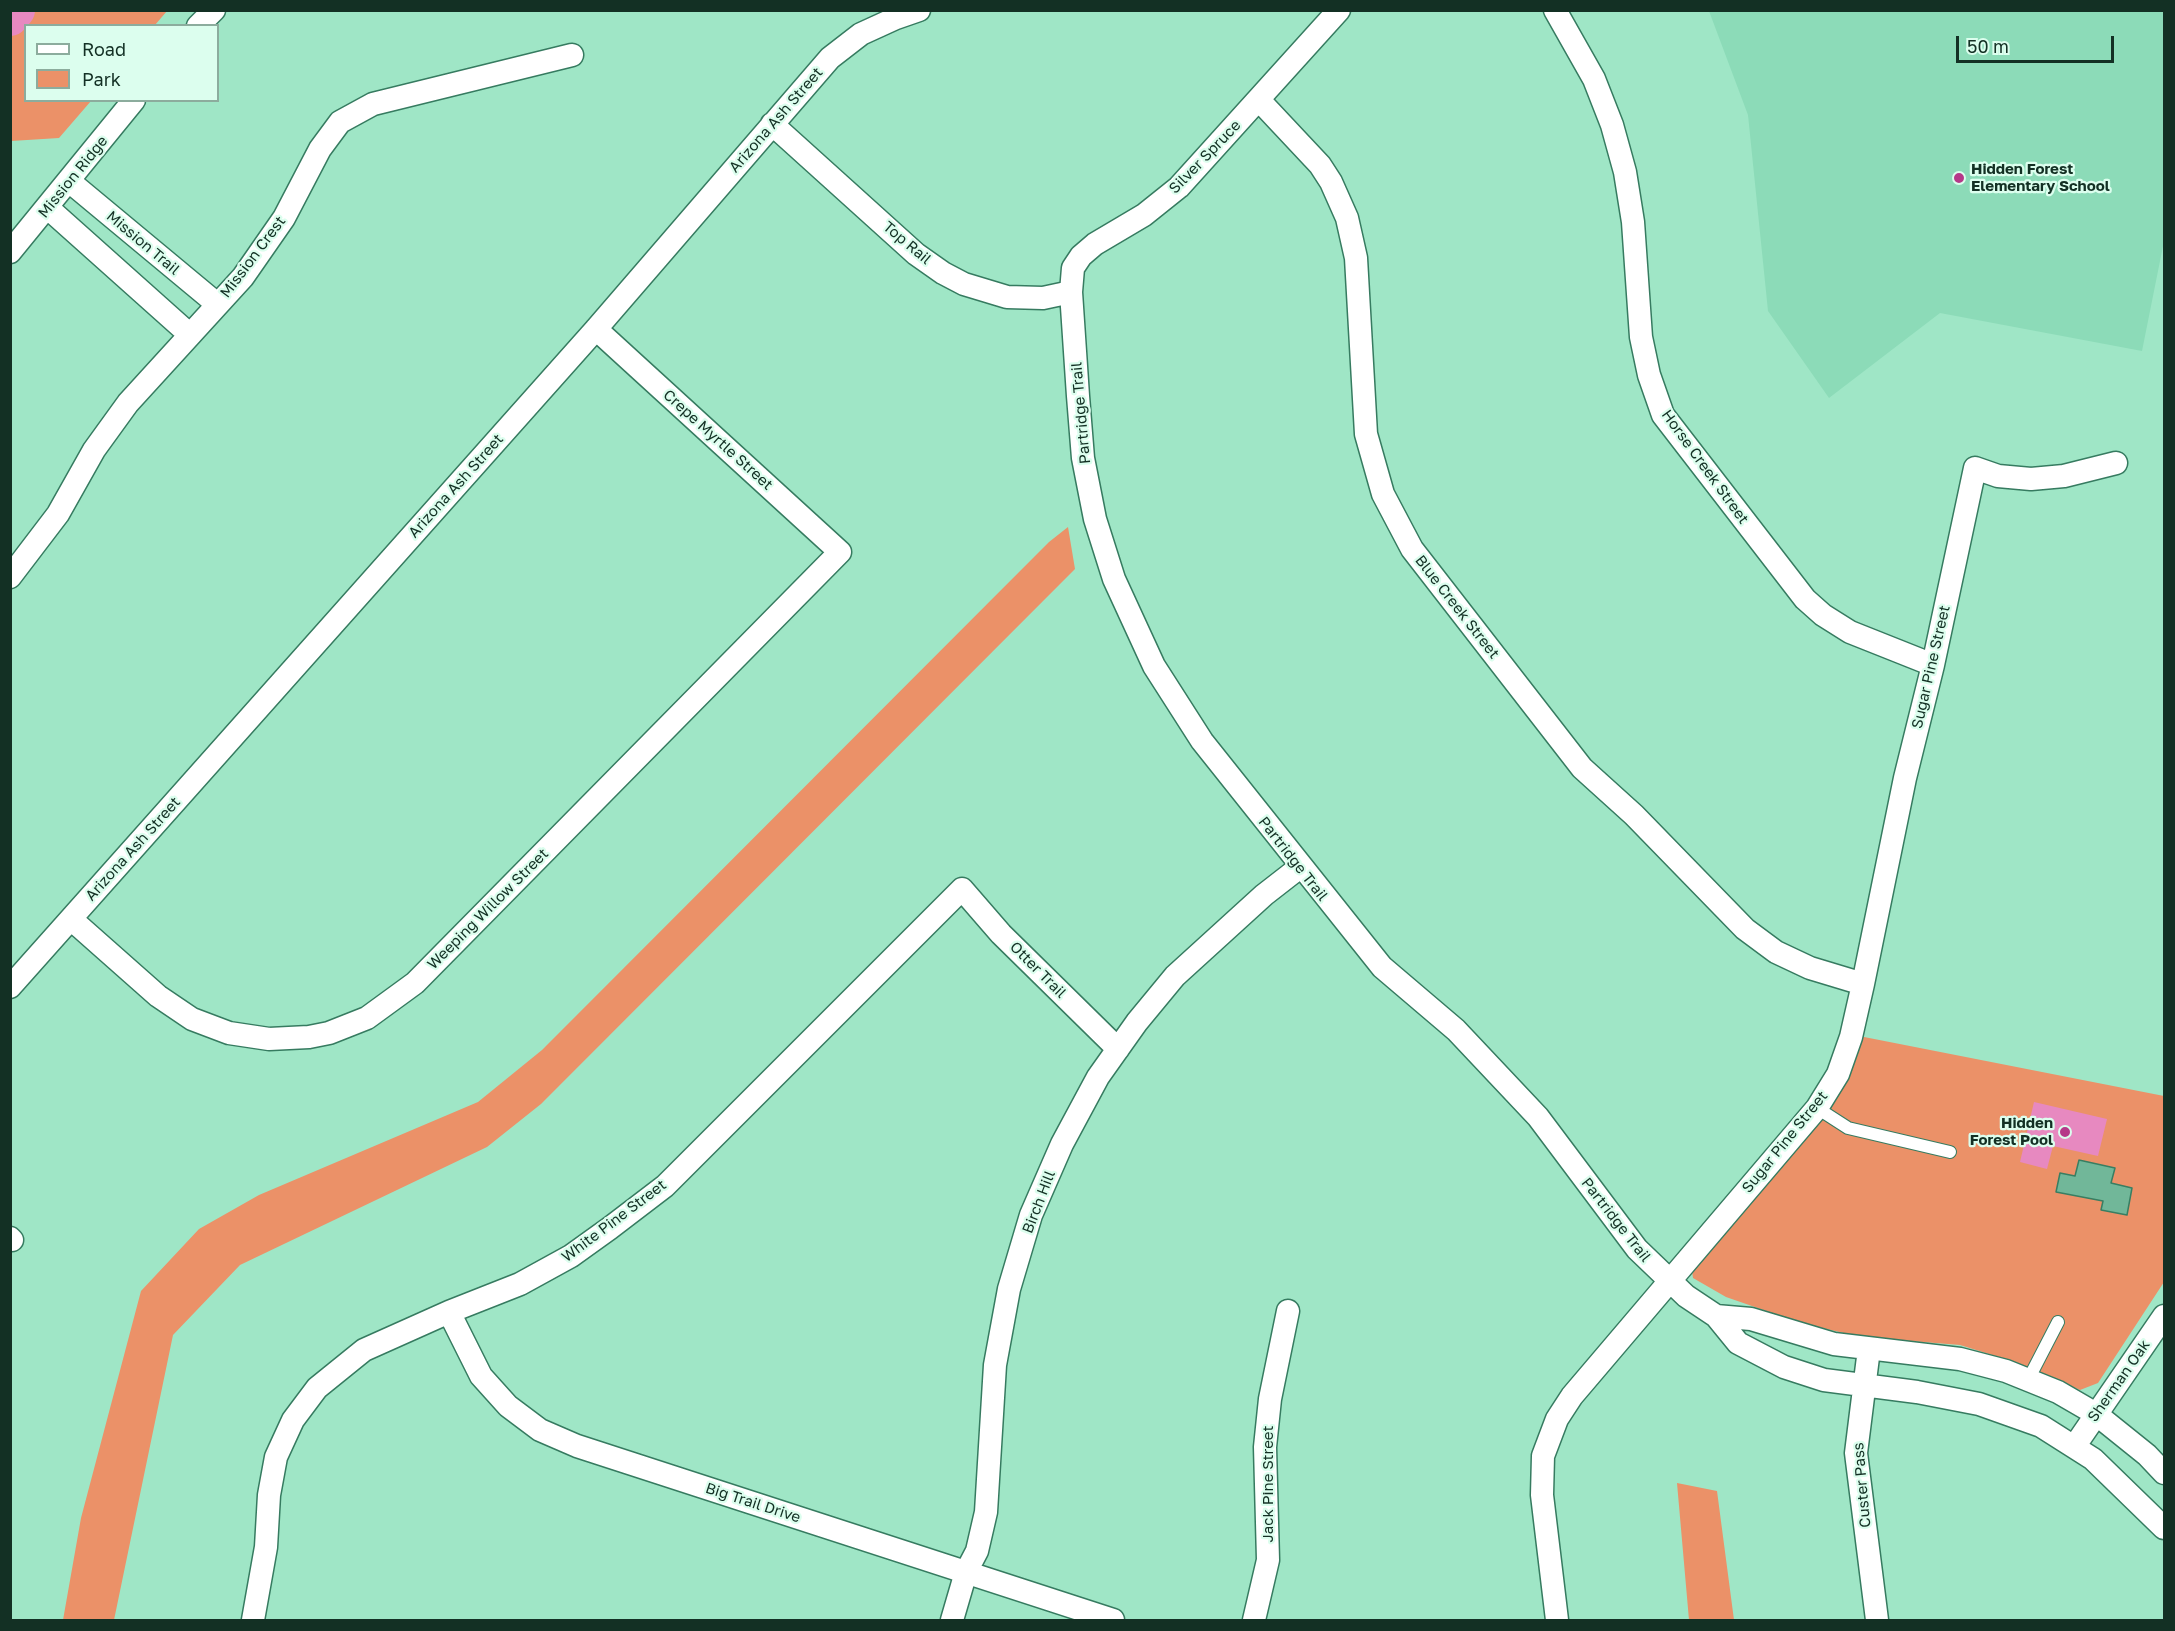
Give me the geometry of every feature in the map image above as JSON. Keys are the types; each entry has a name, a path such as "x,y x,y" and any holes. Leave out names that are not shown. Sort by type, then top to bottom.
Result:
{"street":[{"path":"200,24 214,10"},
{"name":"Arizona Ash Street","path":"10,987 596,328 772,124 845,45 878,25 919,10"},
{"name":"Silver Spruce","path":"1071,292 1073,268 1081,256 1095,244 1144,215 1179,187 1339,10"},
{"name":"Horse Creek Street","path":"1554,10 1594,78 1612,124 1625,172 1633,222 1641,337 1649,375 1663,415 1805,599 1823,615 1850,632 1933,665"},
{"name":"Mission Crest","path":"10,577 58,514 94,450 128,403 243,277 285,218 320,149 340,122 373,104 572,56"},
{"name":"Blue Creek Street","path":"1259,100 1320,165 1336,191 1347,218 1356,258 1366,434 1383,494 1412,549 1582,768 1634,815 1745,929 1776,952 1810,968 1863,984"},
{"name":"Mission Ridge","path":"10,252 132,102"},
{"name":"Top Rail","path":"772,124 916,254 954,278 1006,297 1043,298 1071,292"},
{"name":"Mission Trail","path":"69,181 217,304"},
{"path":"48,207 189,334"},
{"name":"Partridge Trail","path":"1071,292 1083,458 1095,519 1114,579 1154,666 1196,732 1300,867 1382,967 1456,1030 1538,1117 1637,1249 1669,1282 1716,1316 1738,1343 1784,1366 1824,1380 1979,1404 2041,1426 2093,1459 2164,1528"},
{"name":"Crepe Myrtle Street","path":"596,328 840,552"},
{"name":"Sugar Pine Street","path":"1557,1620 1542,1495 1543,1456 1557,1419 1572,1396 1817,1108 1838,1074 1851,1037 1863,984 1905,778 1933,665 1975,468 1998,476 2031,479 2064,476 2116,463"},
{"name":"Weeping Willow Street","path":"71,919 158,996 192,1018 230,1033 269,1039 309,1037 329,1033 367,1018 415,983 840,552"},
{"name":"Birch Hill","path":"952,1620 966,1572 977,1551 986,1512 995,1365 1009,1289 1031,1215 1062,1144 1098,1077 1175,976 1263,895 1300,867"},
{"name":"Otter Trail","path":"962,889 1001,934 1118,1049"},
{"name":"White Pine Street","path":"253,1620 266,1547 276,1457 293,1420 317,1388 347,1361 364,1350 519,1284 571,1256 665,1186 962,889"},
{"name":"Jack Pine Street","path":"1254,1620 1268,1560 1265,1447 1270,1399 1288,1311"},
{"name":"Big Trail Drive","path":"449,1312 481,1376 508,1406 540,1430 577,1446 1113,1620"},
{"path":"1716,1316 1751,1319 1834,1344 1960,1359 2006,1371 2058,1392 2096,1414 2147,1455 2164,1473"},
{"name":"Sherman Oak","path":"2074,1447 2164,1316"},
{"name":"Custer Pass","path":"1869,1349 1856,1453 1877,1620"}],"lane":[{"path":"1817,1108 1848,1128 1950,1152"},
{"path":"2028,1380 2058,1322"}],"shaded area":[{"name":"Hidden Forest Elementary School","path":"1709,11 2164,11 2164,241 2142,351 1940,313 1829,398 1768,311 1748,115"},
{"name":"Hidden Forest Pool","path":"2034,1102 2107,1119 2098,1156 2053,1146 2047,1169 2020,1162"}],"green space":[{"path":"11,10 167,10 156,24 24,24 24,102 90,102 59,138 11,141"},
{"path":"1068,527 1075,569 541,1104 487,1147 240,1265 173,1335 114,1620 63,1620 81,1518 141,1291 199,1229 259,1195 478,1102 542,1050 1049,542"},
{"path":"1859,1036 2164,1096 2164,1282 2098,1383 2080,1390 2018,1363 1960,1345 1861,1337 1801,1323 1726,1297 1693,1278 1692,1271"},
{"path":"1677,1483 1717,1491 1734,1620 1689,1620"}],"building":[{"path":"2079,1160 2115,1168 2111,1183 2132,1188 2127,1215 2101,1210 2103,1201 2056,1192 2060,1173 2075,1176"}],"waterway":[{"path":"10,17 16,10"}],"place":[{"name":"Hidden Forest Elementary School","path":"1959,178"},
{"name":"Hidden Forest Pool","path":"2065,1132"}]}
